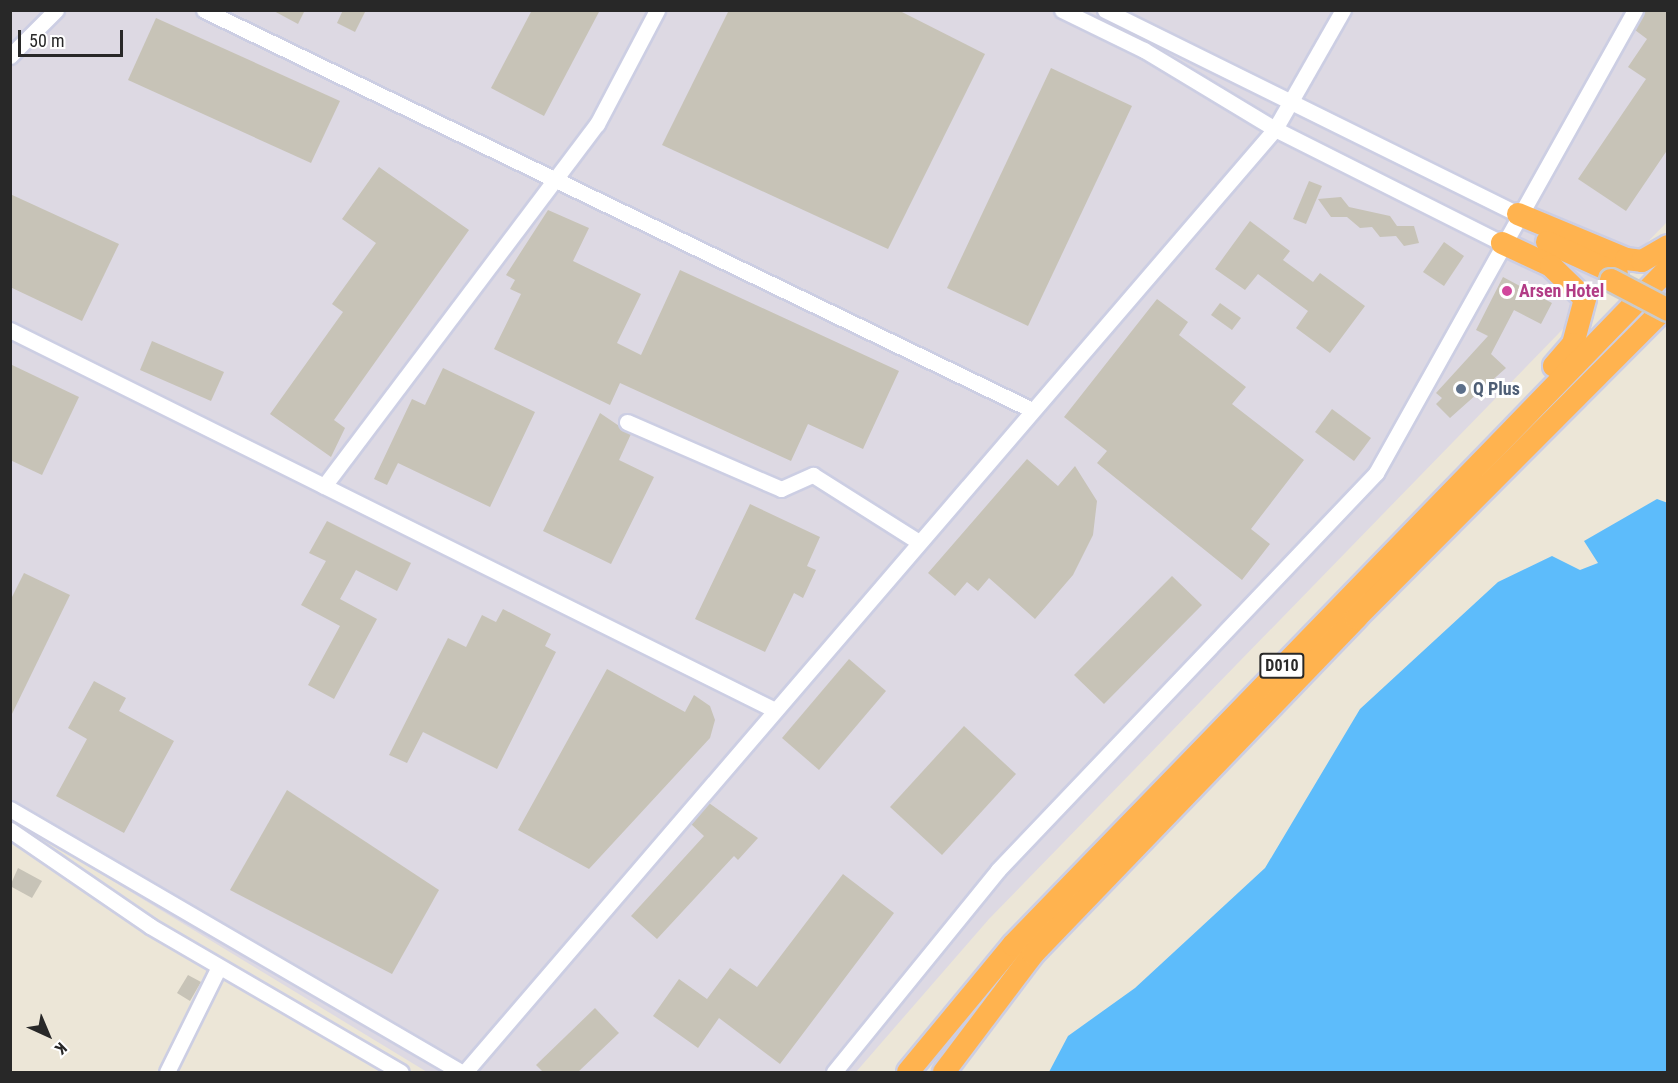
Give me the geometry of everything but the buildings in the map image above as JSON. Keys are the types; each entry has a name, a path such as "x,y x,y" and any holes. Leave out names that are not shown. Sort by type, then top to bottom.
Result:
{"highway":[{"path":"1510,229 1626,259 1642,261 1668,246"},
{"path":"1510,229 1668,300"},
{"path":"1418,526 1480,443 1573,344 1584,320 1585,299 1571,281 1510,229"},
{"name":"D010","path":"908,1072 1013,945 1668,269"},
{"path":"1614,277 1668,310"},
{"name":"D010","path":"944,1072 1034,954 1356,618 1668,305"}],"street":[{"path":"10,56 56,10"},
{"path":"204,10 555,177 1032,410"},
{"path":"324,486 597,124 657,10"},
{"path":"1062,10 1144,50 1275,129 1510,229"},
{"path":"1105,10 1291,104 1510,229"},
{"path":"10,809 463,1072 1275,129 1342,10"},
{"path":"834,1072 998,870 1376,473 1510,229 1635,10"},
{"path":"10,330 775,710"},
{"path":"627,422 781,489 813,476 919,542"},
{"path":"10,830 219,967 401,1072"},
{"path":"167,1072 219,967"}],"shaded area":[{"path":"10,11 1667,11 1667,222 989,919 856,1072 427,1072 11,819"}],"water":[{"path":"1657,499 1668,503 1667,1072 1049,1072 1068,1036 1135,988 1265,868 1360,709 1498,582 1552,556 1580,570 1598,563 1584,541"}],"place":[{"name":"Arsen Hotel","path":"1507,291"},
{"name":"Q Plus","path":"1461,389"}]}
